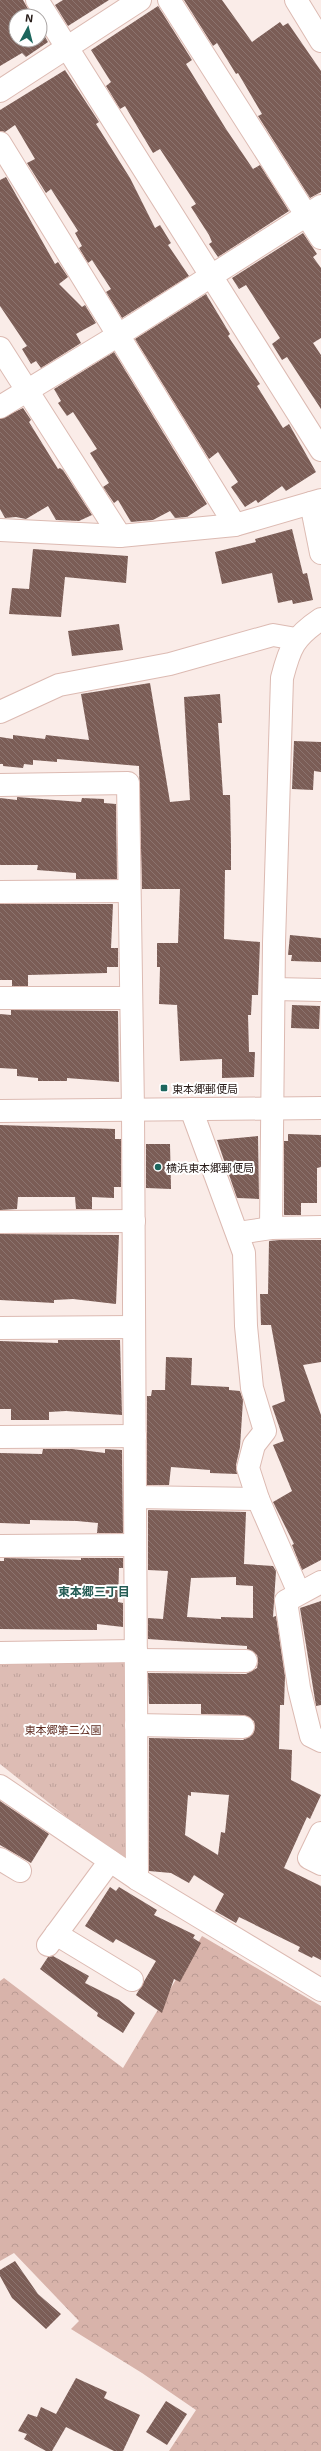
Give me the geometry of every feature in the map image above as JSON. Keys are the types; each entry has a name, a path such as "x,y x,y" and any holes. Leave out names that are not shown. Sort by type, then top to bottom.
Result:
{"street":[{"path":"37,0 212,274 321,450"},
{"path":"0,91 67,46 140,0"},
{"path":"169,0 314,210 321,238"},
{"path":"296,0 321,41"},
{"path":"0,143 117,336 235,526"},
{"path":"0,407 117,336 314,210"},
{"path":"0,348 120,536"},
{"path":"0,530 120,536 235,526 316,501 321,553"},
{"path":"271,1228 274,989 282,678 287,658 296,639 321,619"},
{"path":"0,712 59,685 170,664 273,635 296,639"},
{"path":"0,785 128,783 134,1221 137,1879"},
{"path":"0,892 129,891"},
{"path":"274,989 321,990"},
{"path":"0,998 130,998"},
{"path":"0,1111 321,1108"},
{"path":"191,1109 238,1233 244,1253 246,1326 252,1388 265,1431 254,1445 248,1468 258,1499 299,1593"},
{"path":"0,1222 134,1221"},
{"path":"238,1233 271,1228 321,1227"},
{"path":"0,1328 134,1327"},
{"path":"0,1437 135,1436"},
{"path":"135,1497 258,1499"},
{"path":"0,1546 135,1545"},
{"path":"321,1582 286,1601 298,1688 311,1736 321,1741"},
{"path":"0,1653 136,1655 246,1661"},
{"path":"136,1726 243,1727"},
{"path":"0,1786 137,1879 321,1990"},
{"path":"321,1833 309,1858 321,1864"},
{"path":"0,1859 20,1871"},
{"path":"110,1861 52,1939 132,1980"}],"green space":[{"name":"東本郷第二公園","path":"127,1660 126,1864 0,1764 0,1662"},
{"path":"202,1936 321,2006 321,2451 169,2451 196,2410 142,2373 71,2329 79,2321 14,2253 0,2261 0,1981 4,1978 123,2068"}],"building":[{"path":"0,0 23,0 28,8 8,8 8,48 39,48 26,57 22,53 0,66"},
{"path":"63,0 109,0 68,26 55,5"},
{"path":"184,0 222,0 252,42 280,22 283,26 288,23 321,71 321,192 310,198 258,116 262,114 238,73 236,74 217,43 213,46"},
{"path":"158,6 192,60 186,64 226,129 253,169 260,165 289,211 218,257 209,244 212,242 209,235 191,207 196,204 160,149 153,153 125,106 120,109 106,86 111,82 91,50"},
{"path":"65,70 99,122 96,124 130,178 155,228 160,225 171,243 168,245 189,276 122,318 106,292 111,289 92,260 88,263 79,248 82,246 75,233 78,231 51,189 46,193 27,163 35,159 15,125 5,132 0,131 0,110"},
{"path":"6,177 55,264 58,262 68,277 59,284 82,307 85,305 96,323 76,334 81,343 41,368 36,361 31,364 22,349 27,346 0,306 0,180"},
{"path":"303,233 317,254 313,257 321,268 321,338 313,343 321,355 321,409 287,357 282,360 272,344 280,338 246,285 239,289 232,278"},
{"path":"206,294 230,334 228,336 260,384 257,386 283,428 289,424 316,472 286,491 282,486 258,503 256,500 245,507 231,487 238,482 218,452 209,459 135,339"},
{"path":"114,352 207,504 187,517 175,518 170,511 153,520 131,522 118,500 114,503 103,487 109,483 90,453 97,449 73,412 67,416 58,403 61,401 54,389"},
{"path":"23,408 31,420 29,422 58,469 60,468 63,470 92,515 79,521 56,520 48,506 26,519 16,517 5,518 0,509 0,419"},
{"path":"292,529 303,574 307,573 313,600 293,604 292,600 278,603 272,573 222,584 215,552 256,542 255,539"},
{"path":"33,549 128,556 126,583 65,577 61,617 9,614 12,588 29,589"},
{"path":"119,624 123,650 72,656 68,631"},
{"path":"150,683 170,802 190,800 184,697 220,694 222,723 218,723 223,795 230,795 231,847 231,870 225,870 224,939 260,942 258,995 252,995 251,1015 248,1015 249,1052 255,1052 254,1077 222,1078 222,1059 180,1061 177,1005 159,1004 160,967 157,967 157,943 178,943 180,889 142,889 139,766 57,759 57,762 33,760 33,765 24,764 23,768 3,766 3,764 0,764 0,737 13,739 13,735 45,739 46,735 89,740 81,694"},
{"path":"294,741 321,742 321,772 314,771 313,790 292,789"},
{"path":"17,797 81,802 82,798 104,799 104,803 116,804 117,879 76,879 76,873 37,870 38,865 0,865 0,798 17,800"},
{"path":"0,904 113,904 111,948 118,948 118,967 107,967 107,973 28,975 28,986 12,986 12,980 0,980"},
{"path":"290,935 321,938 321,962 291,961 292,955 288,955"},
{"path":"292,1005 320,1006 319,1029 291,1028"},
{"path":"11,1010 118,1011 119,1082 67,1078 67,1081 38,1081 38,1078 17,1076 17,1069 0,1068 0,1014 11,1015"},
{"path":"0,1125 115,1129 115,1139 121,1139 121,1187 114,1187 114,1198 92,1197 92,1209 76,1209 75,1197 18,1197 17,1209 0,1210"},
{"path":"288,1134 321,1135 321,1167 317,1168 317,1203 301,1203 301,1215 284,1215 284,1141 288,1141"},
{"path":"258,1136 259,1199 237,1198 217,1140"},
{"path":"146,1144 170,1144 171,1189 146,1188"},
{"path":"0,1234 119,1235 116,1304 73,1299 54,1300 54,1303 0,1300"},
{"path":"321,1240 321,1362 303,1365 321,1415 321,1560 302,1570 292,1545 294,1544 273,1502 292,1491 273,1445 284,1441 272,1406 285,1401 271,1325 261,1325 260,1294 268,1294 269,1241"},
{"path":"58,1340 120,1340 122,1415 66,1411 49,1412 49,1420 11,1420 11,1409 0,1409 0,1341 58,1343"},
{"path":"166,1357 192,1358 191,1385 229,1387 229,1390 240,1391 243,1400 240,1447 236,1465 237,1474 210,1473 210,1470 171,1467 169,1485 147,1485 147,1396 151,1396 152,1390 165,1390"},
{"path":"43,1449 72,1449 105,1453 105,1449 122,1450 123,1533 97,1533 98,1523 77,1521 30,1520 30,1524 0,1523 0,1453 42,1454"},
{"path":"148,1510 246,1512 244,1564 273,1566 276,1571 273,1617 276,1616 285,1676 284,1705 280,1705 279,1749 292,1750 291,1780 321,1795 310,1819 307,1817 284,1868 321,1886 321,1960 313,1956 312,1958 298,1951 300,1947 239,1917 236,1923 215,1911 224,1894 194,1875 189,1883 171,1873 149,1871 149,1738 243,1740 253,1734 255,1727 254,1721 244,1715 201,1714 201,1704 149,1704 148,1673 246,1674 257,1668 258,1661 257,1655 247,1649 247,1646 148,1639 148,1618 163,1619 168,1571 148,1570","holes":["236,1577 236,1585 253,1586 253,1618 221,1617 221,1619 187,1617 191,1578","191,1792 229,1795 225,1833 221,1832 218,1855 185,1835 188,1795 191,1796"]},
{"path":"4,1558 81,1560 81,1558 123,1558 123,1568 119,1568 118,1602 123,1603 123,1627 97,1624 97,1630 0,1629 0,1561 4,1561"},
{"path":"321,1601 321,1705 316,1706 300,1608"},
{"path":"0,1801 49,1834 31,1863 0,1845"},
{"path":"110,1887 116,1891 119,1887 157,1910 154,1915 195,1935 193,1938 201,1943 180,1982 174,1979 162,2013 136,1995 156,1961 116,1939 113,1943 85,1926"},
{"path":"53,1956 89,1976 85,1983 119,2000 135,2013 123,2033 97,2016 98,2013 40,1969 48,1957"},
{"path":"15,2261 38,2294 61,2314 46,2329 12,2298 0,2276 0,2270"},
{"path":"76,2378 107,2392 104,2398 140,2415 123,2451 114,2451 66,2427 52,2451 46,2451 24,2439 27,2434 18,2431 28,2414 37,2417 41,2407 56,2414"},
{"path":"166,2401 187,2414 167,2445 146,2432"}],"place":[{"name":"東本郷郵便局","path":"164,1088"},
{"name":"横浜東本郷郵便局","path":"158,1167"}],"district":[{"name":"東本郷三丁目","path":"94,1591"}]}
